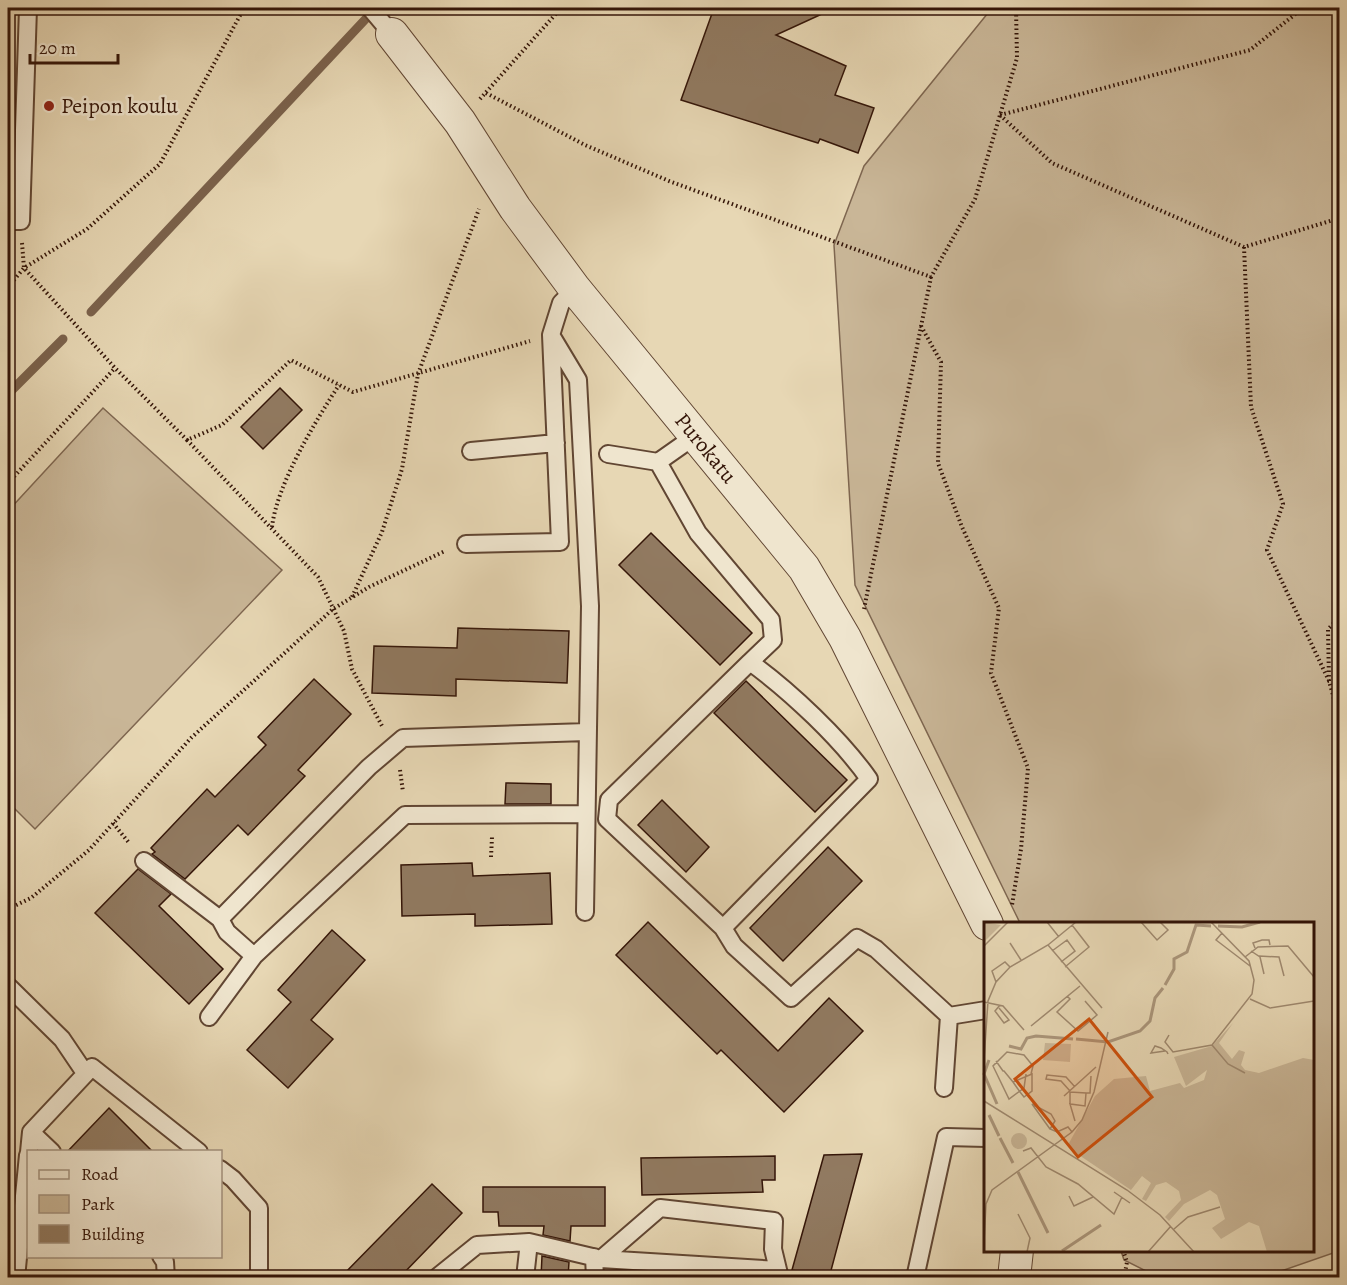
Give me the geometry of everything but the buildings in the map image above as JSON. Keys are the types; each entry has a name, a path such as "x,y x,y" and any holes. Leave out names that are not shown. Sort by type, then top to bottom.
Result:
{"street":[{"name":"Purokatu","path":"392,34 460,122 496,181 575,289 804,568 999,918"},
{"path":"1014,1278 1017,1252"}],"lane":[{"path":"8,221 21,221 28,8"},
{"name":"Purokatu","path":"370,8 392,34"},
{"path":"466,544 560,543 552,335 561,303 575,289"},
{"path":"552,335 578,380 590,606 585,912"},
{"path":"608,454 658,462 695,435"},
{"path":"471,451 556,443"},
{"path":"658,462 698,533 771,620 773,640 609,800 607,819 723,928 734,946 791,998 857,938 876,949 949,1016"},
{"path":"723,928 869,779 854,758 770,676 750,662"},
{"path":"220,919 369,767 403,738 587,732"},
{"path":"209,1017 254,956 405,815 586,814"},
{"path":"144,861 220,919 227,932 254,956"},
{"path":"8,986 62,1039 85,1073"},
{"path":"949,1016 984,1010"},
{"path":"944,1088 949,1016"},
{"path":"29,1150 31,1132 92,1066 197,1150"},
{"path":"31,1132 50,1150"},
{"path":"915,1278 946,1137 984,1138"},
{"path":"222,1171 259,1208 260,1278"},
{"path":"16,1278 27,1172"},
{"path":"436,1278 477,1245 529,1242 598,1258 779,1274 773,1249 774,1221 660,1208 598,1258 595,1278"},
{"path":"525,1278 529,1242"},
{"path":"162,1258 165,1262 166,1278"}],"path":[{"path":"8,287 24,268 87,229 160,164 244,8"},
{"path":"460,122 561,8"},
{"path":"845,638 862,618 931,277 975,199 1017,58 1016,8"},
{"path":"1000,115 1250,50 1303,8"},
{"path":"486,93 585,145 658,176 765,218 931,277"},
{"path":"1000,115 1052,163 1244,247 1339,219"},
{"path":"352,597 382,532 402,469 418,374 476,215 485,193 496,181"},
{"path":"1244,247 1251,407 1283,504 1268,550 1329,681 1340,720"},
{"path":"24,268 115,368 318,577 344,631 352,669 380,724 397,743 405,815"},
{"path":"921,326 941,362 938,463 962,527 999,608 991,673 1028,768 1021,849 999,918"},
{"path":"187,440 222,425 291,360 353,392 552,335"},
{"path":"8,483 115,368"},
{"path":"272,528 274,510 279,499 315,423 339,385"},
{"path":"8,909 31,898 88,850 191,738 333,609 352,597 448,549 466,544"},
{"path":"1329,681 1328,629 1340,618"},
{"path":"1329,681 1340,681"},
{"path":"1123,1252 1127,1262 1124,1278"}],"green space":[{"path":"992,8 1339,8 1339,1251 1261,1278 1158,1277 1124,1260 1121,1252 1314,1252 1314,922 1020,922 855,585 834,245 864,166"},
{"path":"103,408 282,570 35,829 8,802 8,511"}],"waterway":[{"path":"91,312 375,9"},
{"path":"8,394 63,339"}],"place":[{"name":"Peipon koulu","path":"49,106"}]}
